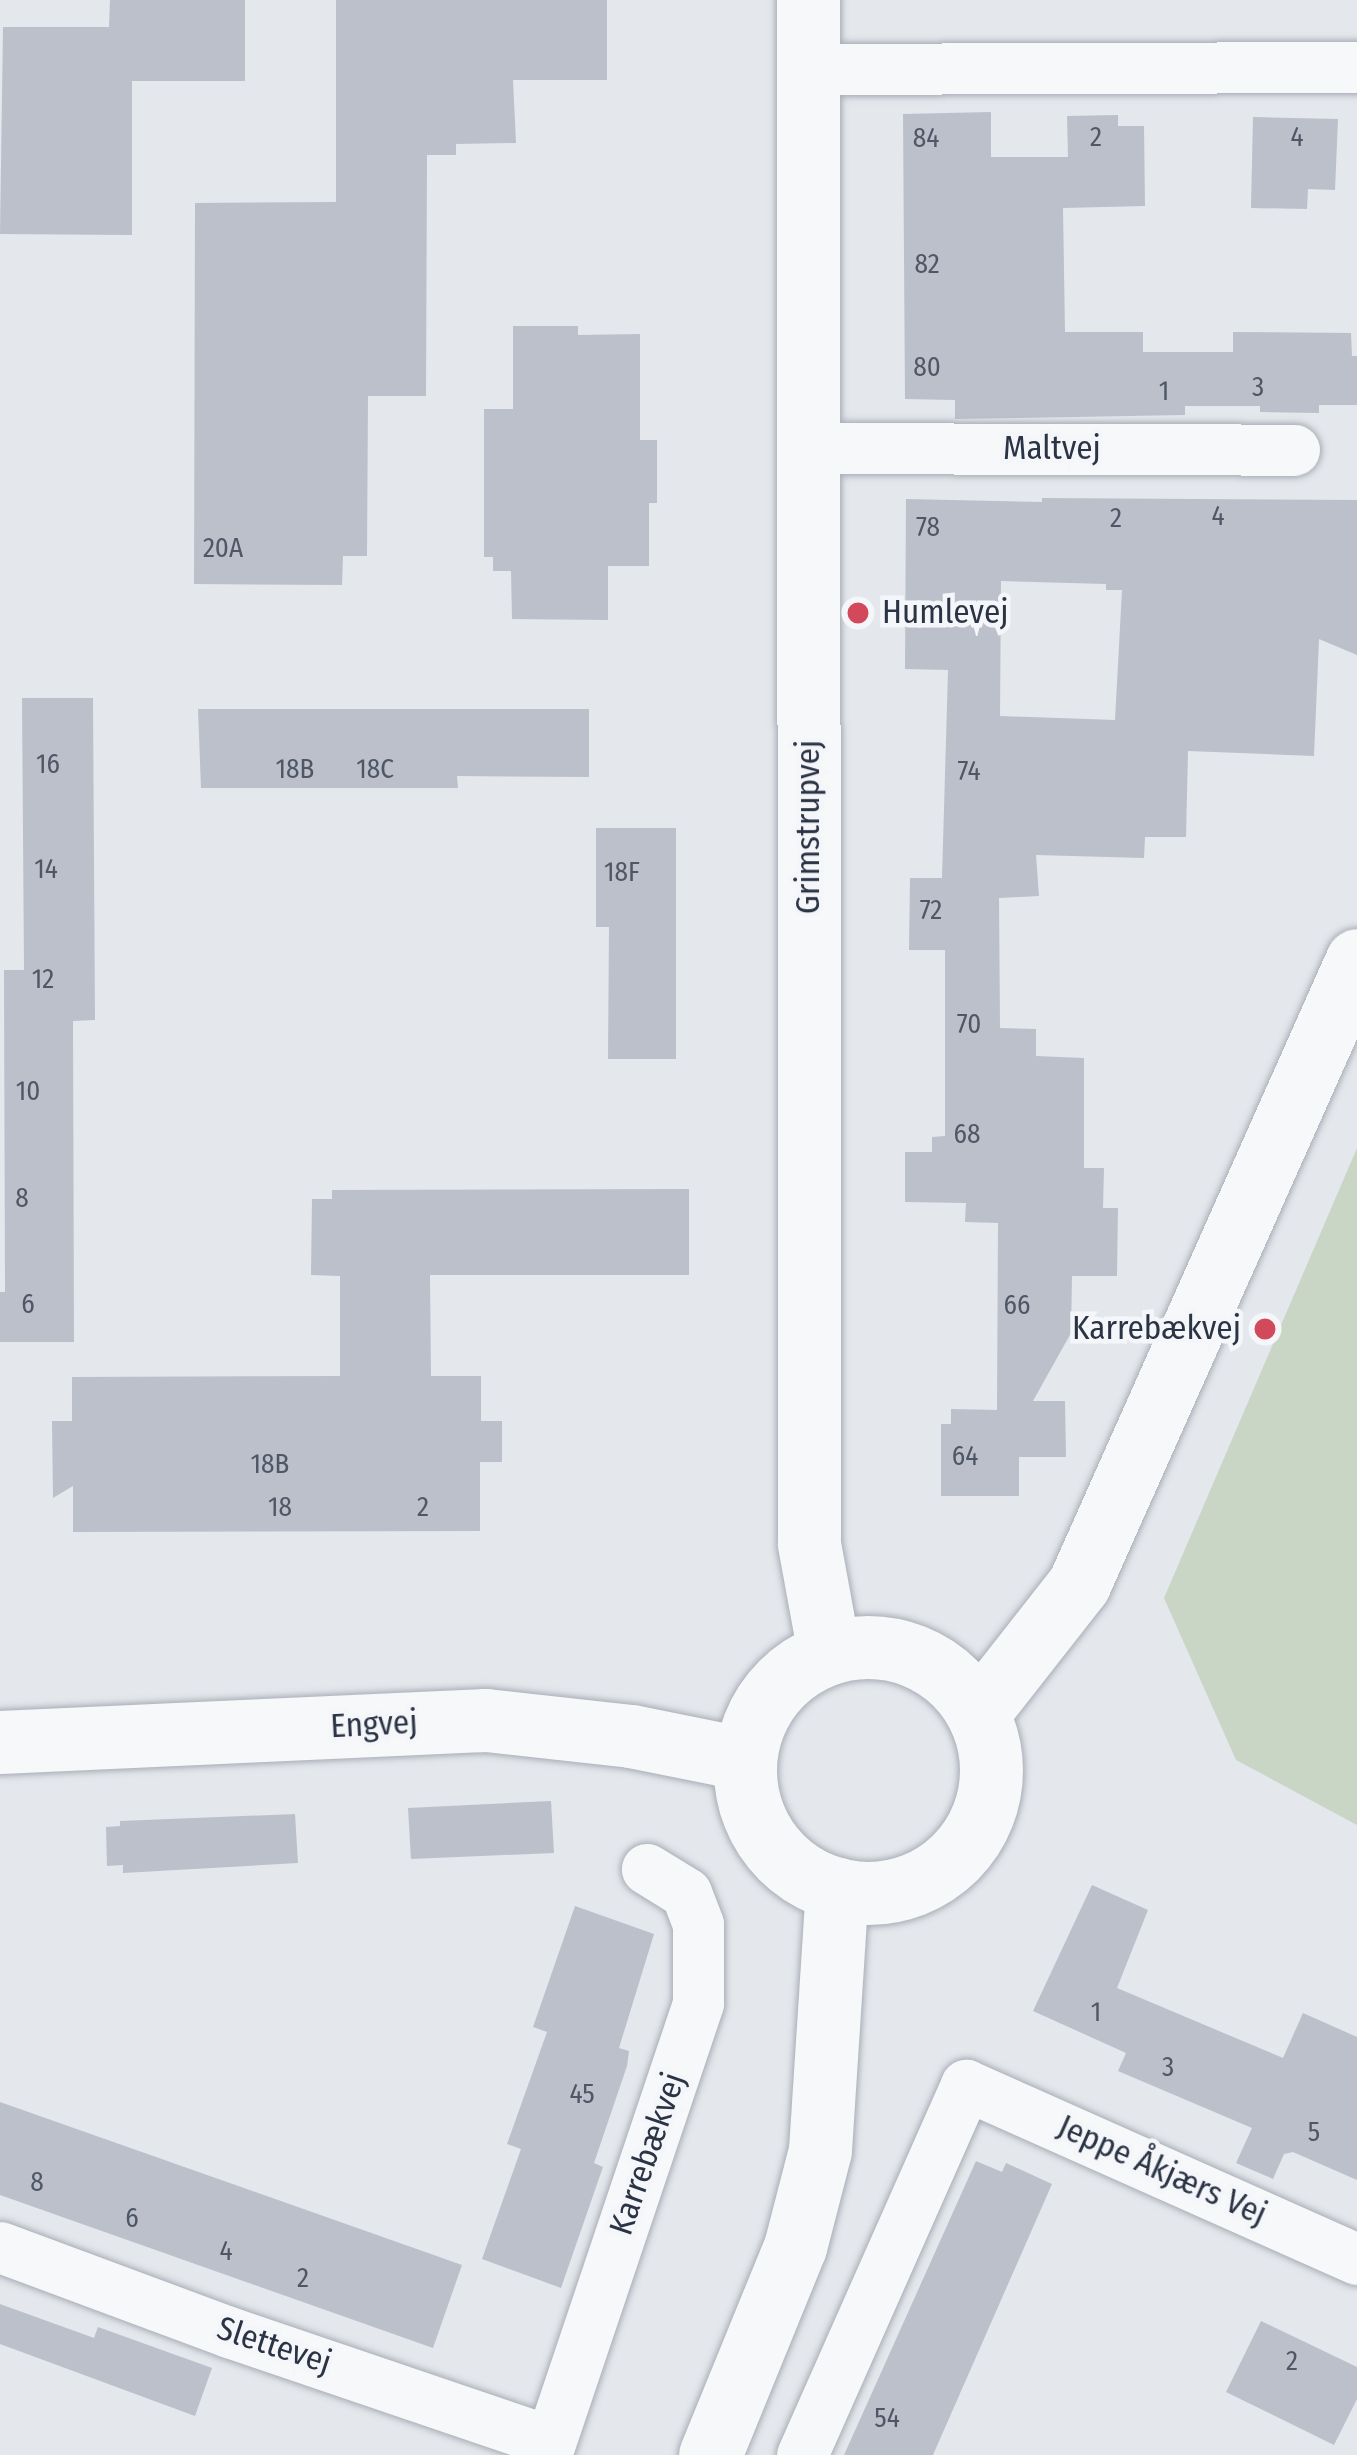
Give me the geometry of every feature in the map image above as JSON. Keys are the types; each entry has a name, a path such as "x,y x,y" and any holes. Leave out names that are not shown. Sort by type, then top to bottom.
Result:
{"street":[{"name":"Grimstrupvej","path":"808,0 808,1544 829,1653"},
{"path":"808,69 1357,67"},
{"name":"Maltvej","path":"809,448 1294,450"},
{"path":"978,1713 1078,1584 1357,960"},
{"path":"864,1646 898,1650 930,1663 957,1684 978,1713 991,1751 990,1792 976,1830 951,1862 916,1883 877,1893 837,1889 805,1876 768,1840 747,1793 745,1759 753,1724 771,1693 797,1669 829,1653 864,1646"},
{"name":"Engvej","path":"0,1742 486,1720 631,1736 745,1759"},
{"name":"Karrebækvej","path":"548,2448 698,2003 698,1924 692,1908 686,1893 646,1869"},
{"path":"710,2455 795,2247 820,2150 837,1889"},
{"name":"Jeppe Åkjærs Vej","path":"802,2455 966,2085 1357,2259"},
{"name":"Slettevej","path":"0,2247 548,2448"}],"green space":[{"path":"1357,1148 1357,1825 1236,1760 1164,1598"}],"building":[{"path":"110,0 245,0 245,81 132,81 132,235 0,234 3,27 109,27"},
{"path":"336,0 607,0 607,80 513,80 516,143 456,144 456,155 427,155 426,396 368,396 367,556 343,556 342,585 194,584 195,203 336,202"},
{"path":"991,112 991,157 1068,157 1067,116 1118,115 1118,126 1144,126 1145,206 1063,208 1065,332 1143,332 1143,352 1233,352 1233,332 1351,333 1352,356 1357,356 1357,405 1319,405 1319,413 1260,412 1260,406 1185,406 1185,415 955,419 955,400 905,399 903,114"},
{"path":"1253,117 1338,119 1335,190 1308,189 1307,209 1251,208"},
{"path":"513,326 578,326 578,335 640,334 640,440 657,440 657,503 649,503 649,566 608,566 608,620 512,619 511,571 493,571 493,557 484,557 484,409 513,409"},
{"path":"1042,498 1357,500 1357,655 1319,639 1314,756 1188,751 1186,837 1145,837 1144,858 1036,855 1039,896 999,898 1000,1028 1036,1029 1036,1056 1084,1058 1084,1168 1104,1168 1103,1208 1118,1208 1117,1276 1072,1276 1071,1333 1033,1401 1065,1401 1066,1457 1019,1457 1019,1496 941,1496 941,1424 951,1424 951,1409 997,1410 998,1223 965,1222 966,1203 905,1202 905,1152 932,1152 932,1137 945,1136 945,950 909,950 910,878 942,878 948,670 905,669 906,499 1042,502","holes":["1001,581 1106,584 1106,590 1122,590 1115,720 1000,716"]},
{"path":"22,698 93,698 95,1020 73,1021 74,1342 0,1342 0,1292 5,1292 4,970 24,970"},
{"path":"198,709 589,709 589,777 457,776 458,788 201,788"},
{"path":"596,828 676,828 676,1059 608,1059 609,927 596,927"},
{"path":"689,1189 689,1275 430,1275 431,1376 481,1376 481,1421 502,1421 502,1462 480,1462 480,1531 73,1532 73,1486 53,1498 52,1421 72,1421 72,1377 340,1376 340,1276 311,1275 312,1199 332,1199 332,1190"},
{"path":"551,1801 554,1853 411,1859 408,1808"},
{"path":"295,1814 298,1863 123,1873 123,1865 107,1866 106,1827 120,1826 120,1821"},
{"path":"1092,1885 1148,1910 1117,1988 1283,2058 1303,2013 1357,2037 1357,2180 1293,2152 1284,2154 1273,2179 1236,2163 1252,2128 1118,2071 1126,2053 1033,2011"},
{"path":"575,1906 654,1934 619,2048 629,2051 627,2066 594,2163 603,2167 561,2288 482,2259 521,2149 507,2144 547,2032 533,2027"},
{"path":"0,2102 462,2265 433,2348 0,2195"},
{"path":"976,2161 1002,2172 1006,2163 1052,2184 933,2455 844,2455"},
{"path":"0,2304 94,2338 98,2327 212,2368 195,2416 0,2344"},
{"path":"1261,2321 1357,2367 1357,2399 1334,2445 1226,2392"}],"place":[{"name":"Humlevej","path":"858,613"},
{"name":"Karrebækvej","path":"1265,1329"}]}
